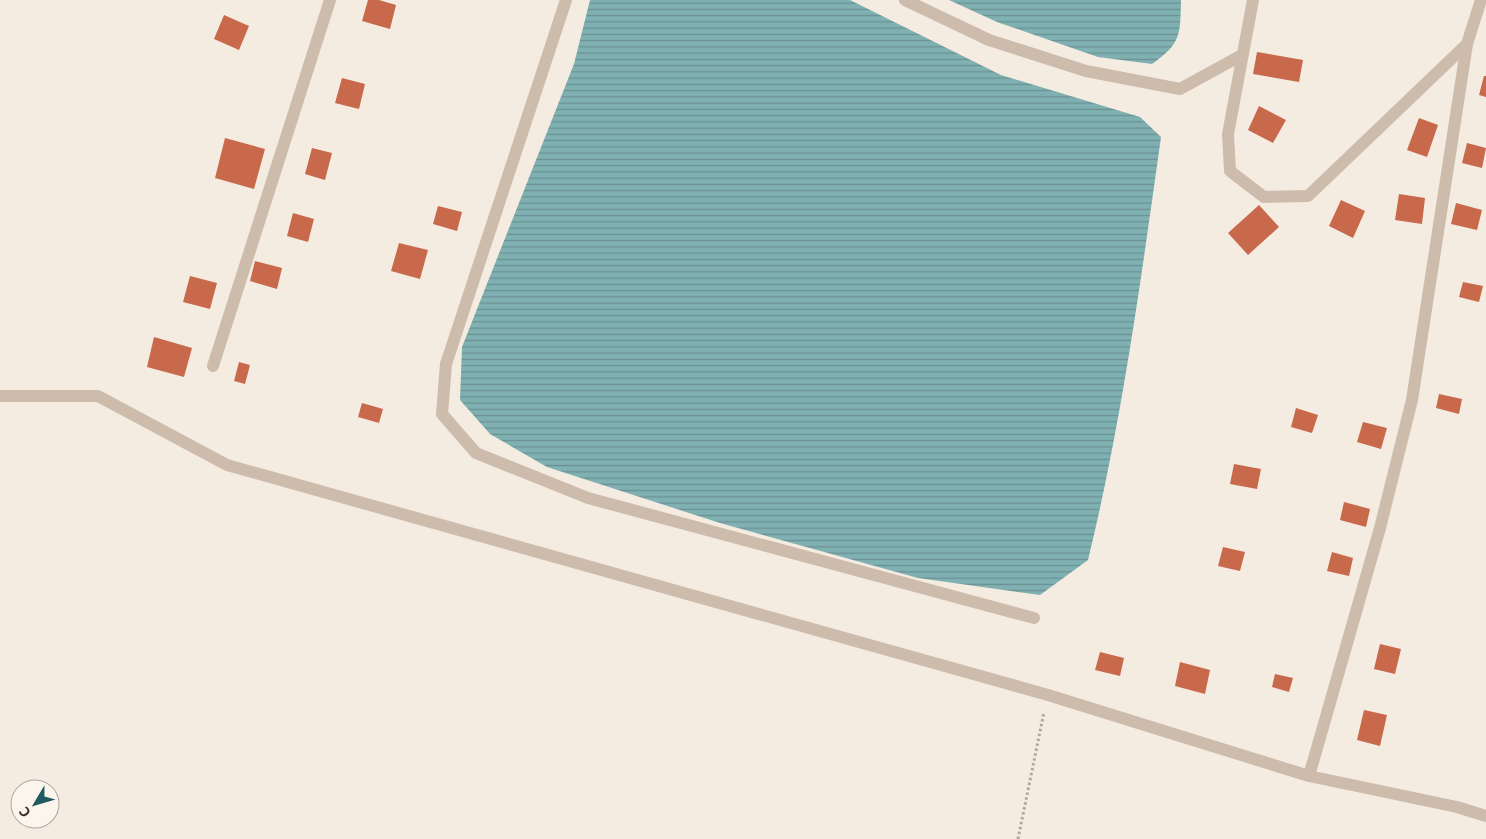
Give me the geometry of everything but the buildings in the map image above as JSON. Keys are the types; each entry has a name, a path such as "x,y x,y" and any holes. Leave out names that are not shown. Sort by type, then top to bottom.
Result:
{"street":[{"path":"213,366 330,0"},
{"path":"566,0 446,364 442,414 476,453 588,498 1034,618"},
{"path":"905,0 989,40 1086,71 1180,89 1242,55"},
{"path":"1252,0 1228,134 1230,171 1264,197 1308,196 1467,44"},
{"path":"1308,776 1320,729 1380,528 1412,400 1467,44 1481,0"},
{"path":"0,396 98,396 227,465 1048,695 1308,776 1457,807 1486,816"}],"path":[{"path":"1018,839 1048,695"}],"water":[{"path":"590,0 850,0 1001,75 1140,117 1161,137 1121,403 1088,560 1040,595 918,578 720,523 547,467 490,434 460,400 462,347 574,64"},
{"path":"949,0 1181,0 1177,37 1169,50 1152,64 1098,57 997,22"}]}
